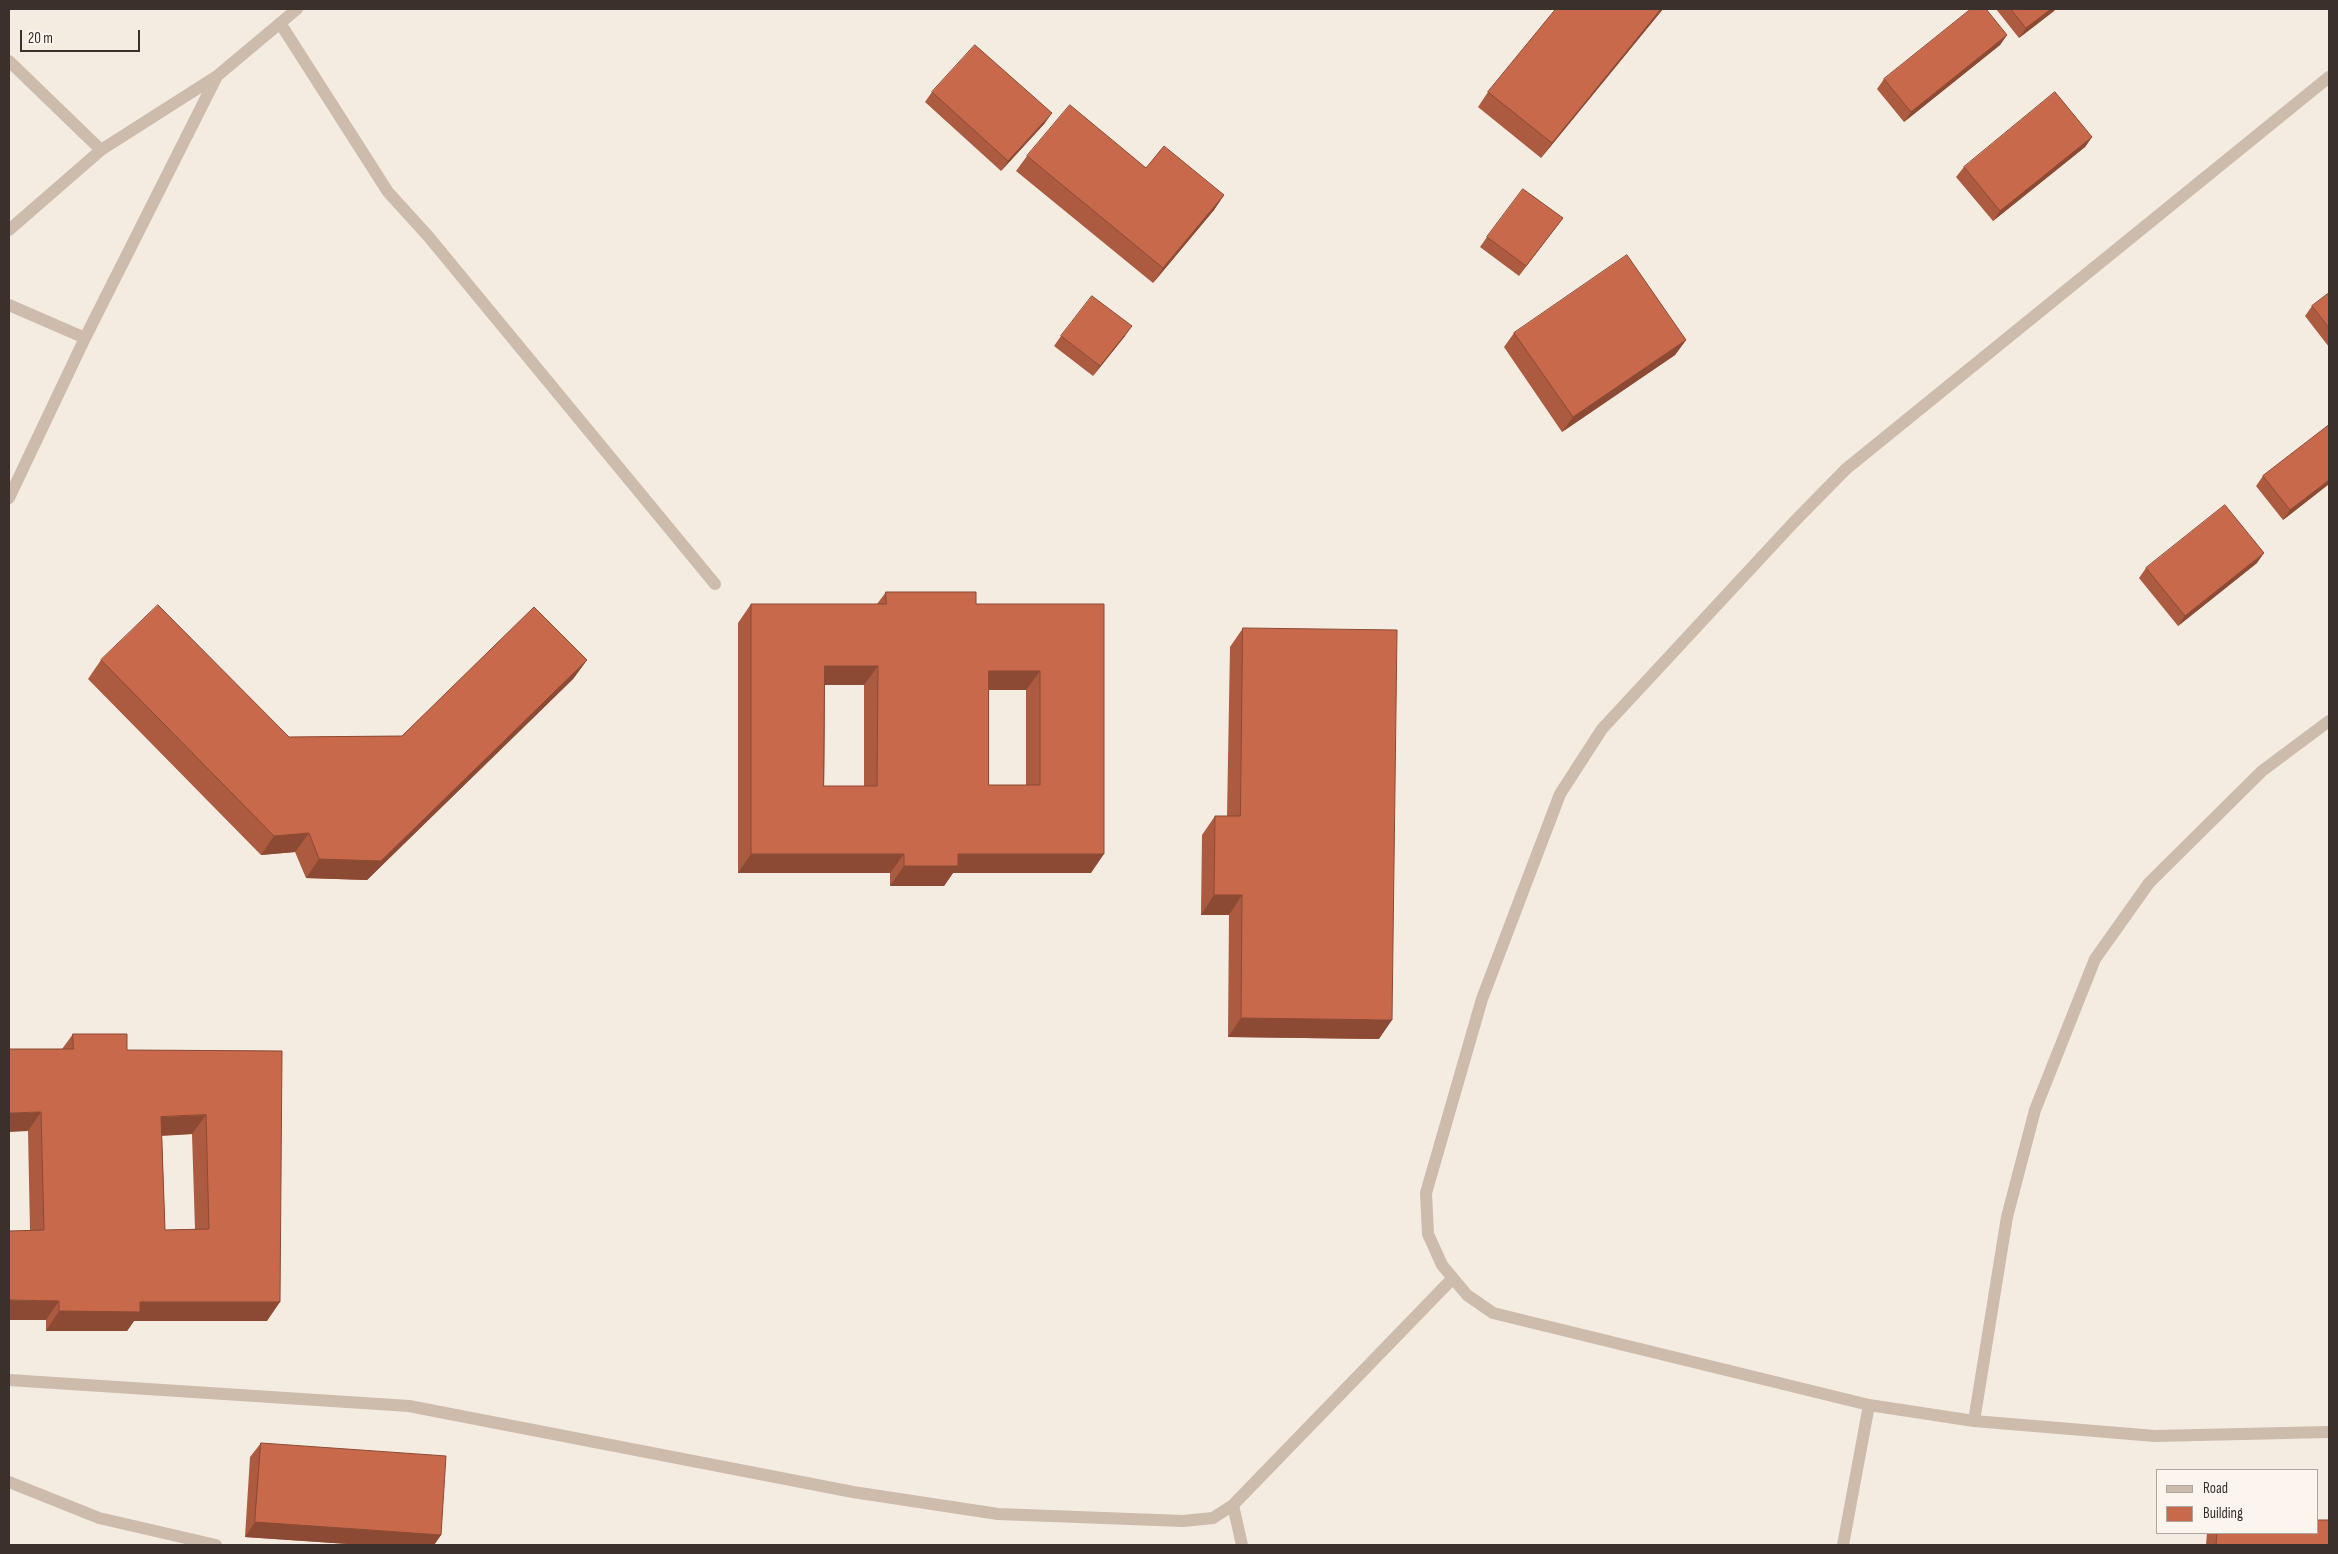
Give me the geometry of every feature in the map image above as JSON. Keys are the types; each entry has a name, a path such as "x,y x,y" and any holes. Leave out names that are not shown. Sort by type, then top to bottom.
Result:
{"street":[{"path":"9,230 52,190 101,150 218,76 297,9"},
{"path":"280,23 388,192 428,236 715,584"},
{"path":"9,61 101,150"},
{"path":"9,498 85,338 218,76"},
{"path":"2329,77 1846,470 1794,522 1602,729 1560,794 1482,999 1426,1193 1428,1234 1442,1265 1467,1295 1493,1313 1869,1404 1974,1421 2154,1436 2329,1432"},
{"path":"9,305 85,338"},
{"path":"1974,1421 2007,1217 2035,1110 2095,960 2149,883 2262,771 2329,721"},
{"path":"9,1380 409,1406 853,1492 998,1514 1183,1521 1213,1518 1233,1505 1453,1278"},
{"path":"1843,1545 1869,1404"},
{"path":"9,1482 99,1518 216,1545"},
{"path":"1233,1505 1242,1545"}],"building":[{"path":"1556,9 1661,9 1552,143 1488,92"},
{"path":"1971,9 1986,9 2007,35 1911,112 1884,79"},
{"path":"2011,9 2051,9 2026,28"},
{"path":"975,45 1052,113 1008,161 932,92"},
{"path":"2055,92 2092,137 2000,211 1964,167"},
{"path":"1070,105 1146,168 1164,146 1224,195 1163,268 1027,156"},
{"path":"1523,189 1563,218 1526,266 1487,237"},
{"path":"1627,255 1686,340 1573,417 1514,333"},
{"path":"2329,293 2329,328 2312,306"},
{"path":"1092,296 1132,326 1100,366 1061,336"},
{"path":"2329,425 2329,480 2290,510 2263,476"},
{"path":"2225,505 2264,553 2185,616 2146,568"},
{"path":"886,592 976,592 976,604 1104,604 1104,854 958,854 958,866 904,866 904,854 751,854 751,604 886,604","holes":["825,666 878,666 877,786 824,786","989,671 1040,671 1040,785 989,785"]},
{"path":"158,605 289,737 402,736 534,607 587,660 381,861 319,859 309,833 274,836 101,660"},
{"path":"1243,628 1397,630 1392,1020 1241,1018 1242,895 1214,895 1215,816 1240,816"},
{"path":"73,1034 127,1034 127,1050 282,1051 280,1302 140,1302 140,1312 59,1311 59,1301 9,1300 9,1231 44,1230 41,1112 9,1113 9,1049 73,1049","holes":["206,1115 209,1229 165,1230 161,1117"]},
{"path":"261,1443 446,1456 441,1535 255,1522"},
{"path":"2318,1520 2329,1520 2329,1545 2216,1545 2217,1534 2318,1534"}]}
